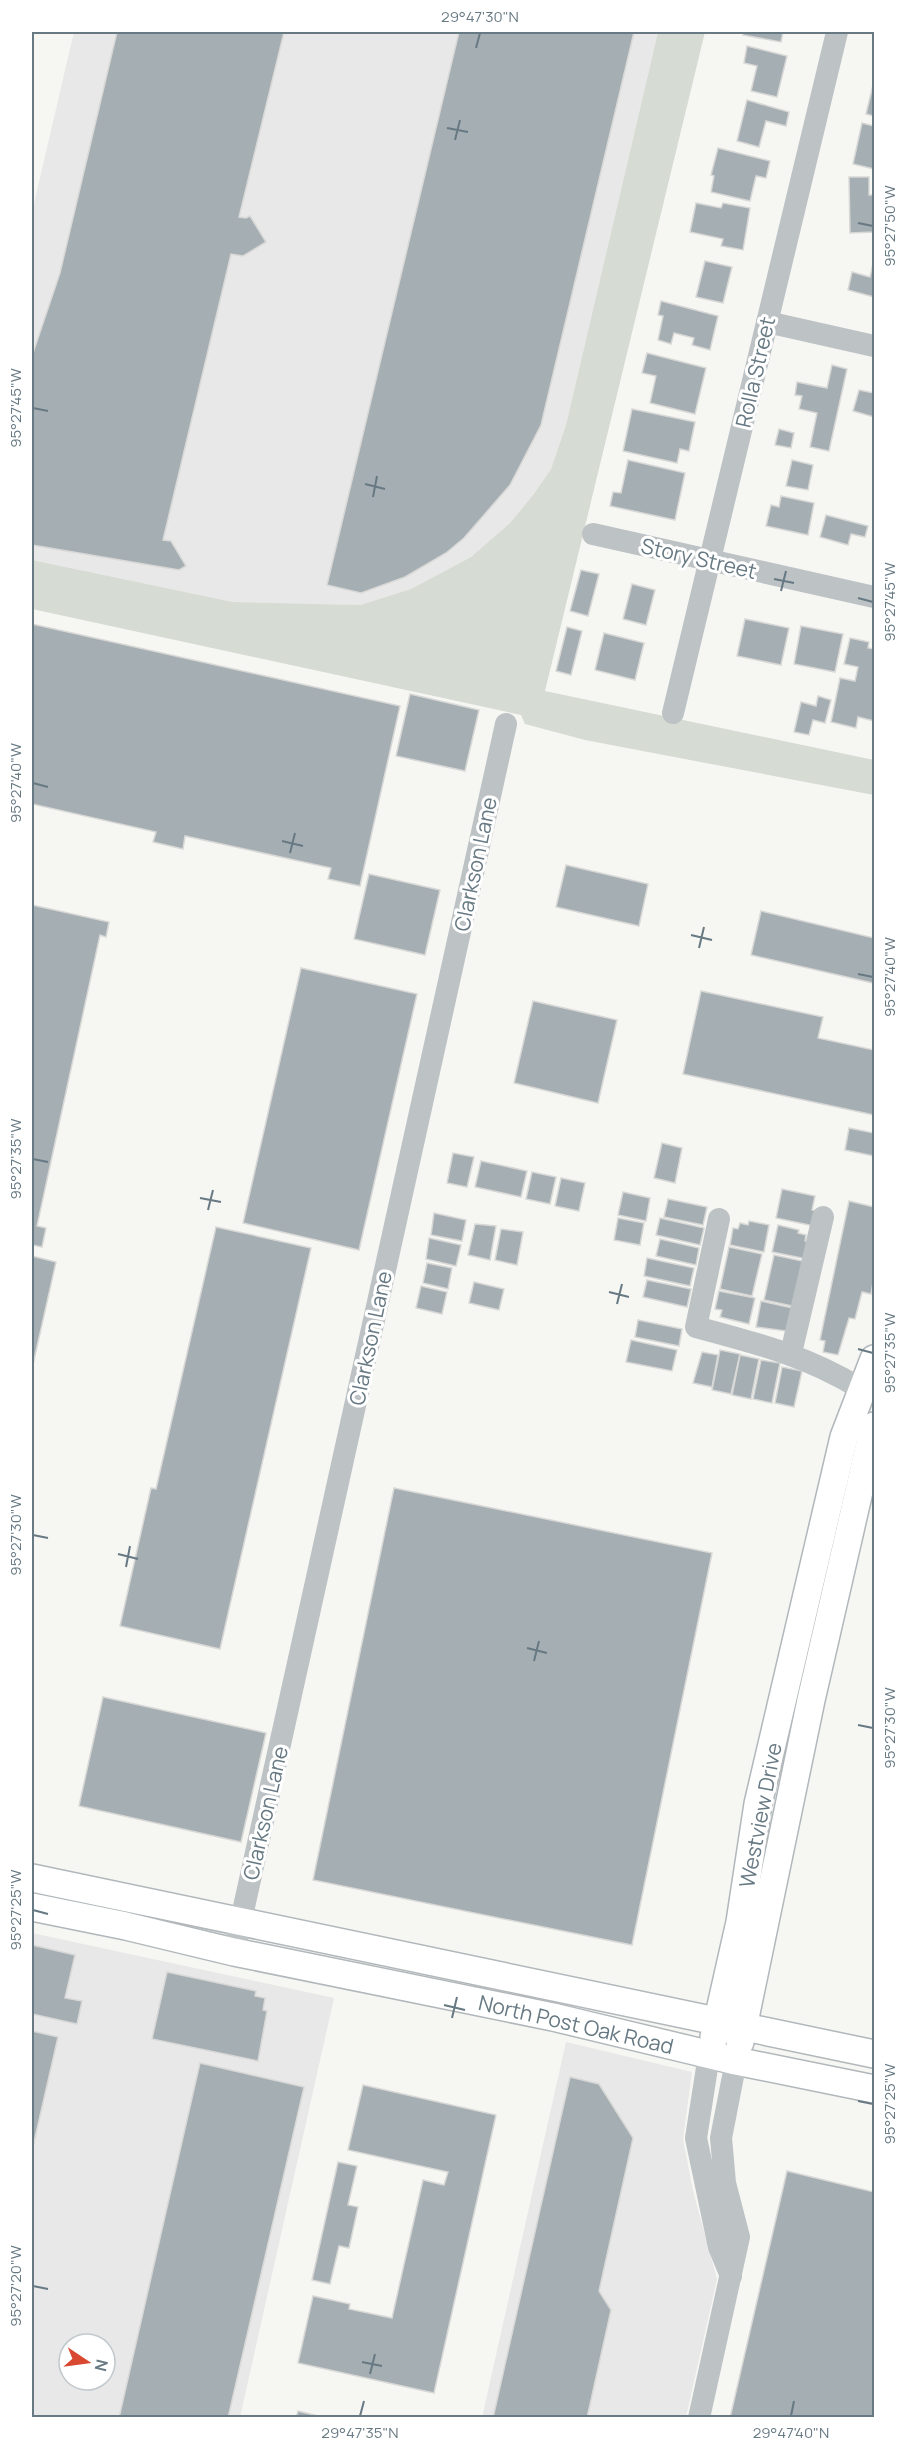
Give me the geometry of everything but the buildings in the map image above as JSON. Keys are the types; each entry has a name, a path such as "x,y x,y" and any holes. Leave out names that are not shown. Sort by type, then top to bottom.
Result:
{"main road":[{"name":"Westview Drive","path":"736,2061 731,2022 741,1922 758,1804 844,1437 874,1359"},
{"name":"Westview Drive","path":"709,2055 731,2022 811,1700 874,1426"},
{"name":"North Post Oak Road","path":"32,1878 731,2022 874,2054"},
{"name":"North Post Oak Road","path":"32,1907 126,1926 234,1952 553,2017 709,2055 874,2089"}],"street":[{"name":"Rolla Street","path":"672,713 837,32"},
{"path":"767,322 874,346"},
{"name":"Story Street","path":"593,534 874,597"},
{"name":"Clarkson Lane","path":"234,1952 506,724"},
{"path":"791,1353 823,1217"},
{"path":"719,1219 696,1327 791,1353 831,1370 861,1389"},
{"name":"Westview Drive","path":"709,2055 696,2138 719,2247 731,2276"},
{"name":"Westview Drive","path":"699,2418 739,2237 725,2183 721,2138 736,2061"}],"shaded area":[{"path":"74,32 658,32 566,425 551,469 510,523 471,557 411,589 360,605 233,602 32,560 32,212"},
{"path":"658,32 705,32 545,691 874,760 874,795 585,740 525,724 521,715 32,609 32,560 233,602 360,605 411,589 471,557 510,523 551,469 566,425"},
{"path":"32,1933 334,1998 240,2417 32,2418"},
{"path":"566,2042 692,2072 683,2139 693,2191 717,2279 686,2417 482,2418"}]}
